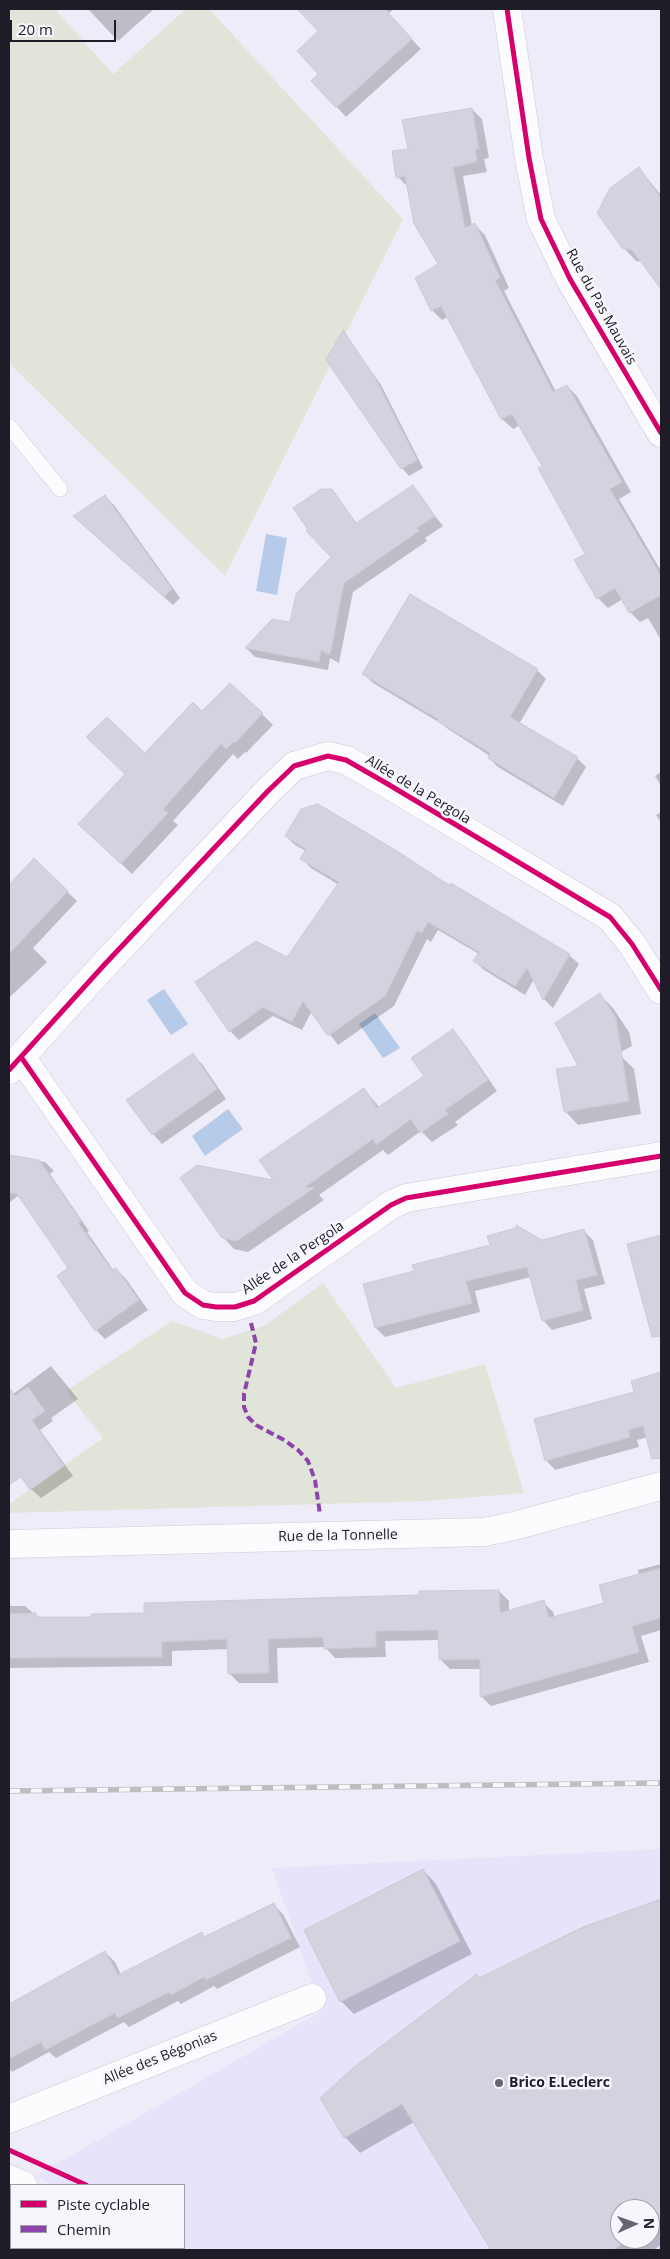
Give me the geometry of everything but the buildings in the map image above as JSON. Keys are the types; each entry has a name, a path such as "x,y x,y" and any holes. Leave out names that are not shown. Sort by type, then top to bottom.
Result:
{"street":[{"name":"Rue du Pas Mauvais","path":"507,9 529,158 541,219 570,279 661,433"},
{"name":"Allée de la Pergola","path":"661,990 632,944 610,917 346,760 328,756 294,766 267,792 105,964 15,1063 185,1293 203,1305 216,1307 235,1307 254,1301 391,1205 406,1198 661,1156"},
{"name":"Rue de la Tonnelle","path":"9,1544 484,1532 514,1526 661,1486"},
{"name":"Allée des Bégonias","path":"9,2119 312,1998"},
{"path":"9,2179 21,2184"}],"lane":[{"path":"9,426 60,489"}],"shaded area":[{"path":"9,9 55,9 113,74 186,9 209,9 403,219 225,576 9,363"},
{"path":"323,1283 396,1388 485,1364 524,1493 426,1501 9,1513 9,1504 103,1438 66,1391 172,1321 222,1339 264,1326"},
{"path":"661,1849 661,2250 175,2250 172,2249 185,2249 185,2184 51,2184 36,2176 322,2011 272,1868"}],"water":[{"path":"266,534 287,538 277,595 256,591"},
{"path":"164,989 188,1024 171,1035 147,1000"},
{"path":"375,1013 400,1048 383,1058 359,1024"},
{"path":"228,1109 243,1129 205,1156 192,1136"}],"railway":[{"path":"9,1791 661,1783"}],"marked path":[{"path":"251,1323 256,1343 244,1394 244,1407 248,1417 256,1425 284,1440 298,1450 308,1461 315,1480 320,1514"}],"cycle path":[{"path":"507,9 529,158 541,219 570,279 661,433"},
{"path":"9,1070 105,964 267,792 294,766 328,756 346,760 610,917 632,944 661,990"},
{"path":"21,1057 185,1293 203,1305 235,1307 254,1301 391,1205 406,1198 661,1156"},
{"path":"9,2150 84,2184"}],"place":[{"name":"Brico E.Leclerc","path":"499,2083"}]}
